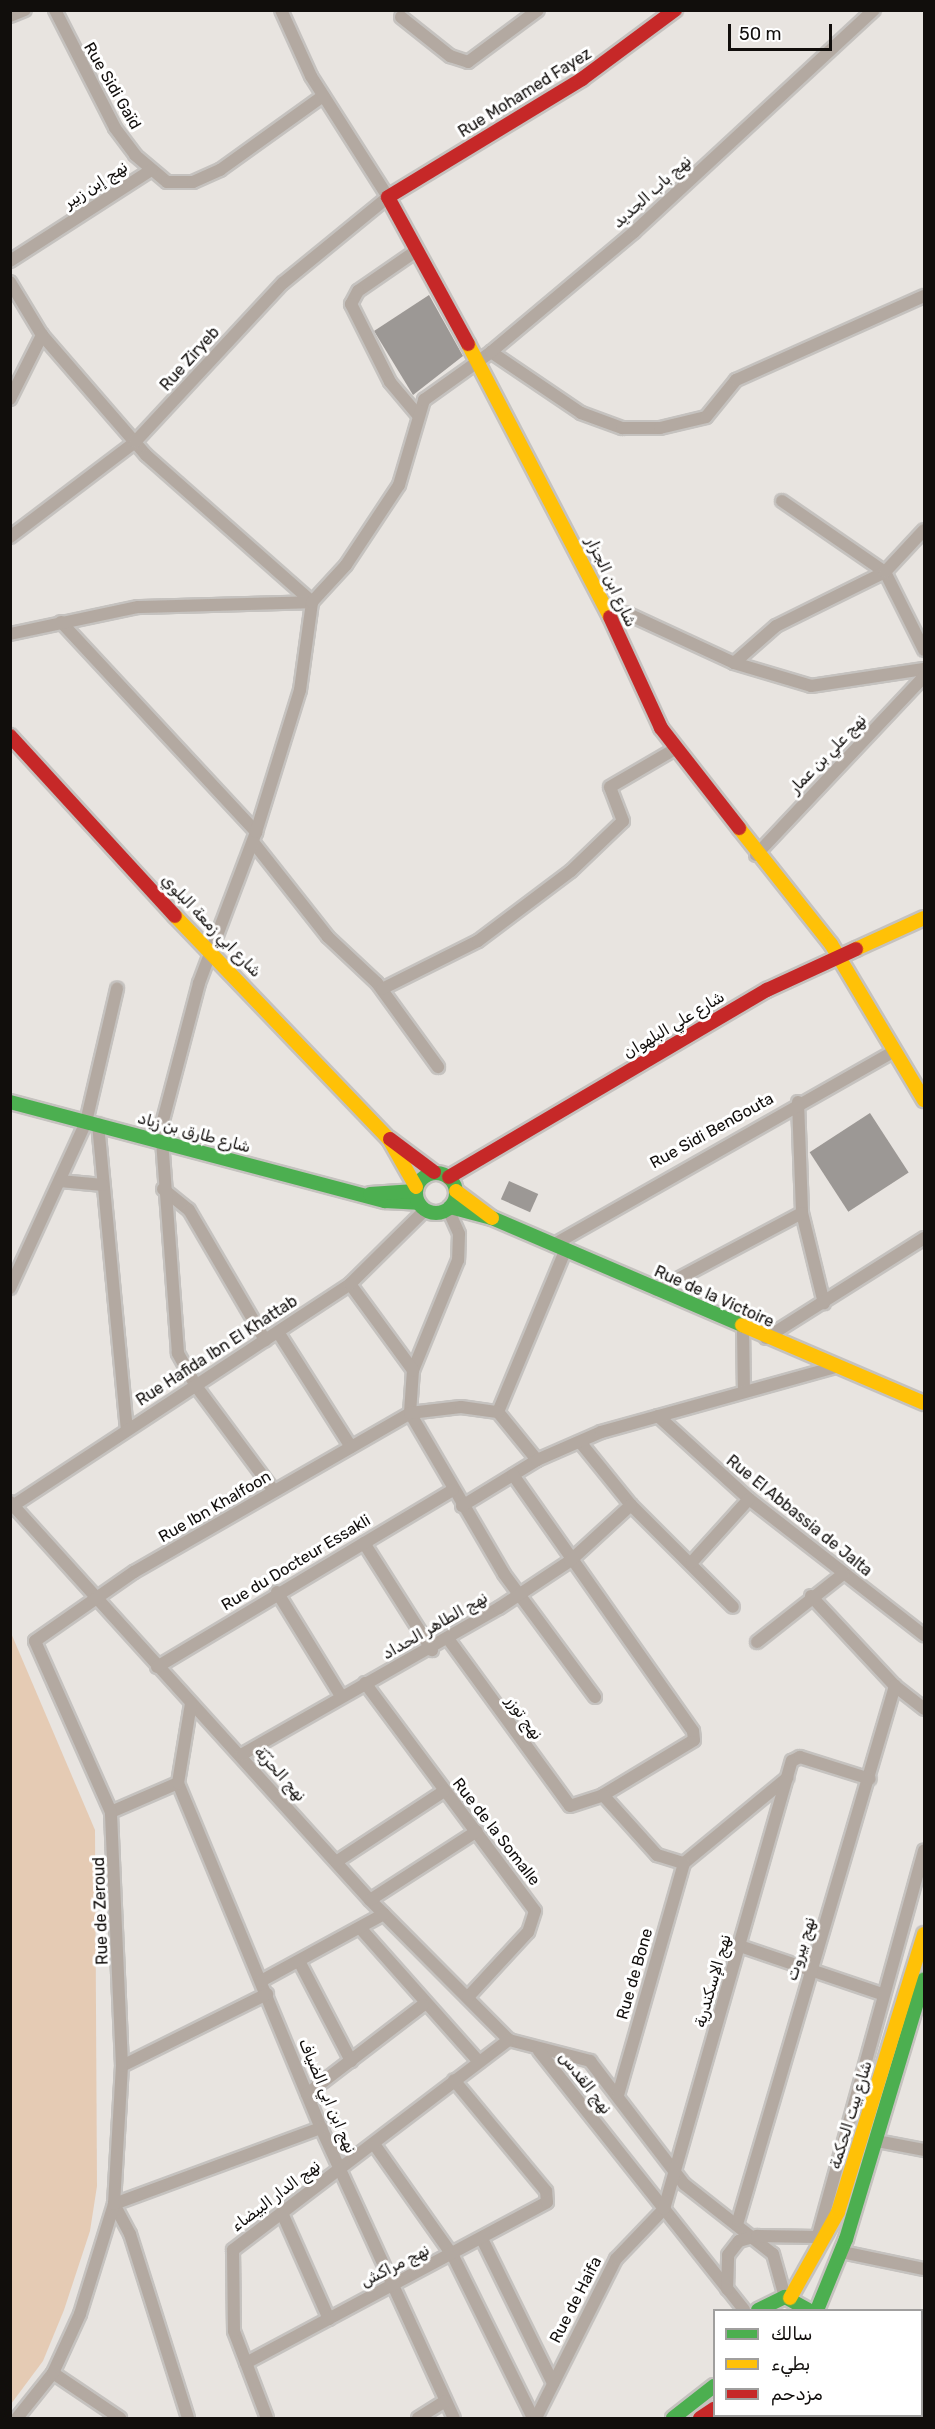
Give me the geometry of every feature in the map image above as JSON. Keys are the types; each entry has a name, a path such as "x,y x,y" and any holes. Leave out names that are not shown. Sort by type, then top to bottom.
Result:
{"main road":[{"name":"Rue Mohamed Fayez","path":"388,196 582,79 675,10"},
{"name":"شارع ابن الجزار","path":"388,196 609,613 648,704 675,749 838,957 891,1053 924,1100"},
{"name":"شارع ابي زمعة البلوي","path":"10,736 48,783 211,948 389,1139 434,1172 449,1177"},
{"name":"شارع علي البلهوان","path":"449,1177 724,1014 838,957 924,918"},
{"name":"شارع طارق بن زياد","path":"10,1102 369,1194 418,1198 449,1208"},
{"name":"شارع ابي زمعة البلوي","path":"389,1139 418,1198"},
{"path":"418,1198 434,1172"},
{"path":"449,1177 456,1191 449,1208"},
{"name":"Rue de la Victoire","path":"456,1191 492,1218"},
{"name":"Rue de la Victoire","path":"449,1208 492,1218 743,1329 924,1403"},
{"name":"شارع بيت الحكمة","path":"787,2298 838,2212 924,1934"},
{"name":"شارع بيت الحكمة","path":"818,2309 842,2252 920,2013 924,1979"},
{"path":"760,2309 787,2298 806,2309"},
{"path":"673,2418 713,2387"},
{"path":"700,2418 713,2410"}],"street":[{"path":"10,16 25,10"},
{"name":"Rue Sidi Gaïd","path":"55,10 96,96 151,170"},
{"path":"281,10 323,96 388,196"},
{"path":"401,17 450,56 468,62 538,10"},
{"name":"نهج باب الجديد","path":"417,414 437,388 476,359 490,352 634,232 874,10"},
{"name":"نهج إبن زبير","path":"10,261 151,170 167,182 193,182 220,171 323,96"},
{"name":"Rue Ziryeb","path":"10,537 135,442 283,283 388,196"},
{"path":"274,1491 196,1386 175,1338 160,1142 166,1093 211,948 254,837 300,690 312,602 346,565 399,484 417,414 390,382 351,304 358,291 416,251"},
{"path":"10,282 42,336 135,442 312,602"},
{"path":"490,352 580,413 622,428 660,428 706,417 736,380 924,296"},
{"path":"10,399 42,336"},
{"path":"782,501 885,572 924,650"},
{"path":"734,663 776,626 885,572 924,530"},
{"path":"10,634 61,622 173,604 312,602"},
{"path":"609,613 626,613 734,663 811,686 924,669"},
{"path":"61,622 254,837 328,937 382,989 438,1067"},
{"name":"نهج علي بن عمار","path":"756,855 924,677"},
{"path":"382,989 478,941 571,871 623,821 610,787 675,749"},
{"path":"10,1288 60,1181 92,1123 117,989"},
{"name":"Rue Sidi BenGouta","path":"559,1248 798,1102 891,1053"},
{"path":"798,1102 802,1213 824,1303"},
{"path":"92,1123 103,1185 127,1428"},
{"path":"60,1181 103,1185"},
{"path":"163,1189 193,1216 265,1340"},
{"name":"Rue Hafida Ibn El Khattab","path":"12,1503 196,1386 350,1284 418,1198"},
{"path":"449,1208 459,1234 455,1272 413,1370 410,1413 462,1506 595,1697"},
{"path":"657,1290 802,1213"},
{"path":"766,1338 924,1238"},
{"path":"498,1412 559,1248"},
{"path":"350,1284 413,1370"},
{"path":"743,1329 744,1392"},
{"path":"278,1332 351,1447"},
{"path":"462,1506 513,1474 580,1442 658,1416 835,1367"},
{"path":"410,1413 461,1407 498,1412 537,1461"},
{"name":"Rue Ibn Khalfoon","path":"40,1636 96,1598 274,1491 410,1413"},
{"name":"Rue El Abbassia de Jalta","path":"658,1416 749,1498 843,1574 924,1635"},
{"path":"580,1442 631,1504 692,1562 733,1607"},
{"path":"513,1474 570,1561 695,1736 691,1745 603,1795 657,1856 684,1863 787,1778"},
{"name":"Rue du Docteur Essakli","path":"158,1667 276,1592 453,1490"},
{"path":"692,1562 749,1498"},
{"name":"نهج الحرّيّة","path":"12,1503 370,1900 509,2040 539,2051"},
{"name":"نهج الطاهر الحداد","path":"241,1755 364,1683 448,1640 570,1561 631,1504"},
{"path":"364,1543 432,1650"},
{"path":"757,1642 811,1596 843,1574"},
{"path":"276,1592 341,1696"},
{"path":"811,1596 895,1686 924,1709"},
{"name":"Rue de Zeroud","path":"18,2418 53,2373 80,2314 114,2204 122,2066 111,1812 37,1648 40,1636"},
{"name":"نهج توزر","path":"448,1640 565,1802 579,1807 603,1795"},
{"name":"Rue de la Somalle","path":"364,1683 444,1791 477,1831 535,1917 528,1932 468,1997"},
{"name":"نهج بيروت","path":"738,2221 870,1779 895,1686"},
{"path":"111,1812 178,1783 191,1704"},
{"name":"نهج الإسكندرية","path":"664,2209 676,2175 792,1761 800,1757 870,1779"},
{"name":"نهج ابن ابي الضياف","path":"178,1783 321,2128 390,2285 454,2418"},
{"path":"336,1862 444,1791"},
{"path":"370,1900 477,1831"},
{"path":"813,2253 882,1994 924,1850"},
{"name":"Rue de Bone","path":"618,2095 684,1863"},
{"path":"261,1981 361,1929 384,1914"},
{"path":"361,1929 423,2005 479,2062"},
{"path":"740,1946 811,1973 882,1994"},
{"path":"299,1961 351,2061"},
{"path":"122,2066 267,1994"},
{"path":"307,2094 423,2005"},
{"name":"نهج الدار البيضاء","path":"267,2418 234,2331 230,2258 244,2238 282,2213 375,2144 454,2080 509,2040"},
{"name":"نهج القدس","path":"539,2051 581,2055 618,2095 676,2175 693,2193 738,2221 757,2236 778,2263 787,2298"},
{"name":"نهج القدس","path":"539,2051 743,2309"},
{"name":"نهج مراكش","path":"246,2363 390,2285 453,2256 544,2206 546,2191 454,2080"},
{"path":"188,2418 130,2234 114,2204 321,2128"},
{"path":"878,2141 924,2150"},
{"path":"375,2144 453,2256 534,2418"},
{"name":"Rue de Haifa","path":"534,2418 616,2259 664,2209"},
{"path":"282,2213 329,2319"},
{"path":"727,2290 728,2255 740,2241 757,2236 818,2237"},
{"path":"482,2239 553,2383"},
{"path":"842,2252 924,2269"},
{"path":"53,2373 120,2418"},
{"path":"418,2418 445,2401"}],"shaded area":[{"path":"11,1633 95,1830 97,2186 90,2231 64,2310 43,2361 11,2404"}],"building":[{"path":"429,295 463,356 413,395 374,331"},
{"path":"870,1113 909,1173 848,1212 810,1152"},
{"path":"509,1181 538,1194 530,1212 501,1199"}],"traffic: fast":[{"path":"10,1102 385,1201 418,1203"},
{"path":"436,1173 444,1174 450,1179 455,1185 456,1193 455,1201 450,1207 444,1212 436,1213 428,1212 422,1207 417,1201 416,1193 417,1185 422,1179 428,1174 436,1173"},
{"path":"370,1194 415,1191"},
{"path":"450,1207 492,1218 742,1325"},
{"path":"817,2309 846,2239 924,1979"},
{"path":"760,2309 785,2297 806,2309"},
{"path":"673,2418 713,2387"}],"traffic: slow":[{"path":"468,344 610,617"},
{"path":"739,828 831,944 924,1100"},
{"path":"175,916 389,1139 416,1187"},
{"path":"856,949 924,918"},
{"path":"456,1191 492,1218"},
{"path":"742,1325 924,1403"},
{"path":"790,2298 838,2212 924,1934"}],"traffic: jam":[{"path":"468,344 388,197 582,79 675,10"},
{"path":"610,617 661,728 739,828"},
{"path":"10,736 175,916"},
{"path":"449,1177 767,990 856,949"},
{"path":"390,1139 434,1172"},
{"path":"700,2418 713,2410"}]}
